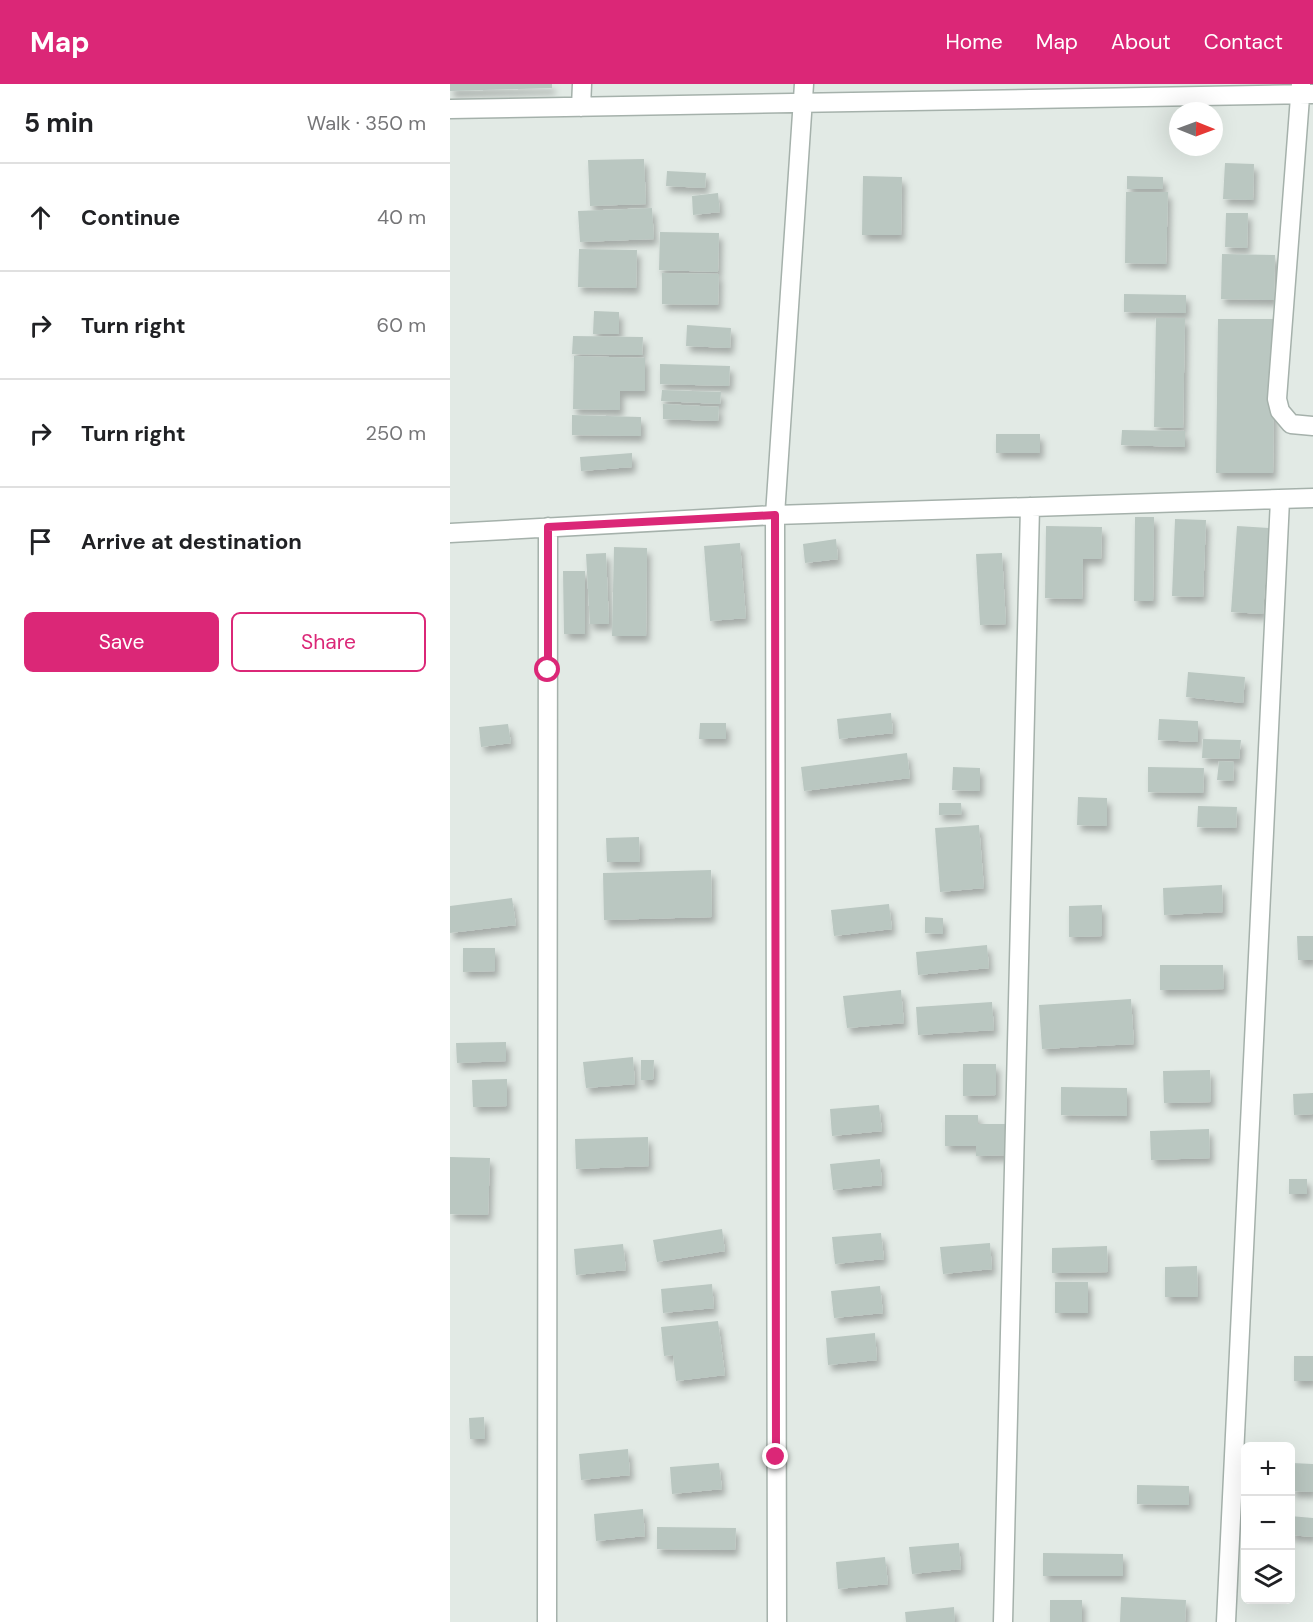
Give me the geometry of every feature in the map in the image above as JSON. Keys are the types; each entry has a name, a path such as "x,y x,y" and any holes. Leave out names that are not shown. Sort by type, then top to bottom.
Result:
{"street":[{"path":"581,107 582,84"},
{"path":"777,1622 775,515 804,84"},
{"path":"450,109 803,103 1068,91 1305,91 1277,399 1280,411 1291,424 1313,426"},
{"path":"450,533 775,515 1313,498"},
{"path":"1226,1622 1280,500"},
{"path":"1003,1622 1030,507"},
{"path":"547,1622 548,527"}],"building":[{"path":"450,84 552,84 552,88 450,91"},
{"path":"644,159 646,204 590,206 588,160"},
{"path":"1225,163 1254,164 1253,200 1223,199"},
{"path":"667,171 706,173 705,188 666,186"},
{"path":"863,176 902,177 901,235 862,235"},
{"path":"1127,176 1163,177 1163,189 1127,189"},
{"path":"1126,192 1168,192 1166,264 1125,263"},
{"path":"718,193 720,212 693,215 692,196"},
{"path":"652,208 654,239 580,242 578,211"},
{"path":"1226,213 1248,213 1247,248 1225,247"},
{"path":"660,232 719,233 718,272 659,270"},
{"path":"579,249 637,250 636,288 578,287"},
{"path":"1222,254 1275,255 1274,300 1221,299"},
{"path":"662,273 719,274 718,305 662,304"},
{"path":"1124,294 1186,295 1186,313 1124,312"},
{"path":"594,311 619,312 619,334 593,334"},
{"path":"1156,318 1185,318 1183,428 1154,427"},
{"path":"1218,319 1275,319 1273,473 1216,473"},
{"path":"687,325 731,328 730,348 686,346"},
{"path":"573,336 643,337 642,355 572,354"},
{"path":"574,356 645,358 645,391 620,391 620,410 573,409"},
{"path":"660,364 730,366 729,386 660,384"},
{"path":"662,390 721,392 720,404 661,401"},
{"path":"663,404 719,407 718,421 663,419"},
{"path":"572,415 641,417 641,436 572,435"},
{"path":"1122,430 1185,431 1185,447 1121,445"},
{"path":"996,434 1040,434 1040,453 996,453"},
{"path":"632,453 632,467 581,471 580,457"},
{"path":"1135,517 1154,517 1153,601 1134,601"},
{"path":"1175,519 1206,520 1203,597 1172,596"},
{"path":"1046,526 1102,527 1101,559 1083,559 1082,599 1045,598"},
{"path":"1237,526 1269,528 1263,614 1231,612"},
{"path":"836,539 838,559 805,563 803,544"},
{"path":"740,543 746,618 710,621 704,546"},
{"path":"614,547 647,548 646,636 612,636"},
{"path":"606,553 609,624 590,624 586,554"},
{"path":"1002,553 1006,624 980,625 976,554"},
{"path":"563,571 585,571 585,634 564,634"},
{"path":"1188,672 1245,677 1243,703 1186,697"},
{"path":"891,713 893,733 839,739 837,719"},
{"path":"1159,719 1198,721 1198,742 1158,740"},
{"path":"700,723 726,723 726,739 699,739"},
{"path":"508,724 511,743 481,747 479,727"},
{"path":"1203,739 1241,740 1239,759 1202,758"},
{"path":"907,753 910,778 804,791 801,767"},
{"path":"1219,761 1234,762 1233,781 1217,780"},
{"path":"953,767 980,768 980,791 952,790"},
{"path":"1148,767 1204,768 1203,793 1148,792"},
{"path":"1078,797 1107,798 1107,826 1077,825"},
{"path":"939,803 961,803 962,814 939,815"},
{"path":"1198,806 1237,807 1236,828 1197,827"},
{"path":"979,825 984,888 940,892 935,828"},
{"path":"639,837 640,862 607,862 606,838"},
{"path":"711,870 712,917 604,920 603,873"},
{"path":"1222,885 1223,912 1164,915 1163,888"},
{"path":"512,898 516,925 450,933 450,906"},
{"path":"889,904 892,929 834,936 831,910"},
{"path":"1102,905 1102,936 1069,937 1069,906"},
{"path":"925,917 943,918 943,934 925,933"},
{"path":"1297,936 1313,936 1313,960 1298,960"},
{"path":"987,945 989,968 918,975 916,952"},
{"path":"463,948 495,948 495,971 463,972"},
{"path":"1160,965 1223,965 1224,989 1160,990"},
{"path":"901,990 904,1023 847,1028 843,996"},
{"path":"1131,999 1134,1044 1042,1049 1039,1005"},
{"path":"992,1002 994,1030 918,1035 916,1007"},
{"path":"506,1042 506,1061 457,1063 456,1043"},
{"path":"633,1057 635,1084 586,1088 583,1062"},
{"path":"641,1060 654,1060 653,1080 641,1080"},
{"path":"963,1064 996,1064 996,1095 963,1096"},
{"path":"1210,1070 1211,1102 1164,1103 1163,1071"},
{"path":"507,1079 507,1106 473,1107 472,1080"},
{"path":"1061,1087 1127,1088 1127,1116 1061,1115"},
{"path":"1313,1093 1313,1114 1294,1115 1293,1094"},
{"path":"879,1105 882,1131 832,1136 830,1109"},
{"path":"945,1115 978,1115 978,1124 1009,1124 1009,1155 976,1156 976,1146 945,1146"},
{"path":"1209,1129 1210,1158 1151,1160 1150,1131"},
{"path":"648,1137 649,1166 576,1169 575,1139"},
{"path":"450,1157 490,1158 488,1215 450,1214"},
{"path":"880,1159 882,1185 833,1190 830,1164"},
{"path":"1289,1179 1307,1179 1307,1194 1289,1194"},
{"path":"722,1229 725,1251 657,1262 653,1240"},
{"path":"881,1233 884,1259 835,1264 832,1237"},
{"path":"990,1243 992,1269 943,1274 940,1247"},
{"path":"623,1244 626,1270 576,1275 574,1249"},
{"path":"1107,1246 1108,1272 1052,1273 1052,1248"},
{"path":"1197,1266 1198,1297 1165,1297 1165,1267"},
{"path":"1055,1282 1088,1282 1088,1313 1055,1313"},
{"path":"712,1284 714,1308 663,1313 661,1289"},
{"path":"880,1286 883,1313 834,1318 831,1291"},
{"path":"718,1321 725,1375 676,1381 673,1355 664,1356 661,1327"},
{"path":"875,1333 877,1360 828,1365 826,1338"},
{"path":"1294,1356 1313,1356 1313,1381 1294,1381"},
{"path":"484,1417 485,1439 470,1439 469,1418"},
{"path":"628,1449 630,1475 581,1480 579,1454"},
{"path":"719,1463 722,1489 672,1494 670,1467"},
{"path":"1295,1463 1313,1464 1313,1492 1295,1491"},
{"path":"1137,1485 1189,1486 1189,1505 1137,1504"},
{"path":"643,1509 645,1536 596,1541 594,1514"},
{"path":"1295,1516 1313,1518 1313,1537 1295,1535"},
{"path":"657,1527 736,1528 735,1550 657,1549"},
{"path":"959,1543 961,1569 912,1574 909,1547"},
{"path":"1043,1553 1123,1554 1123,1576 1043,1576"},
{"path":"885,1557 888,1584 838,1589 836,1562"},
{"path":"1121,1597 1186,1600 1185,1622 1120,1622"},
{"path":"1050,1600 1082,1600 1082,1622 1050,1622"},
{"path":"954,1607 955,1622 906,1622 905,1612"}],"route":[{"path":"548,670 548,527 775,515 776,1457"}]}
